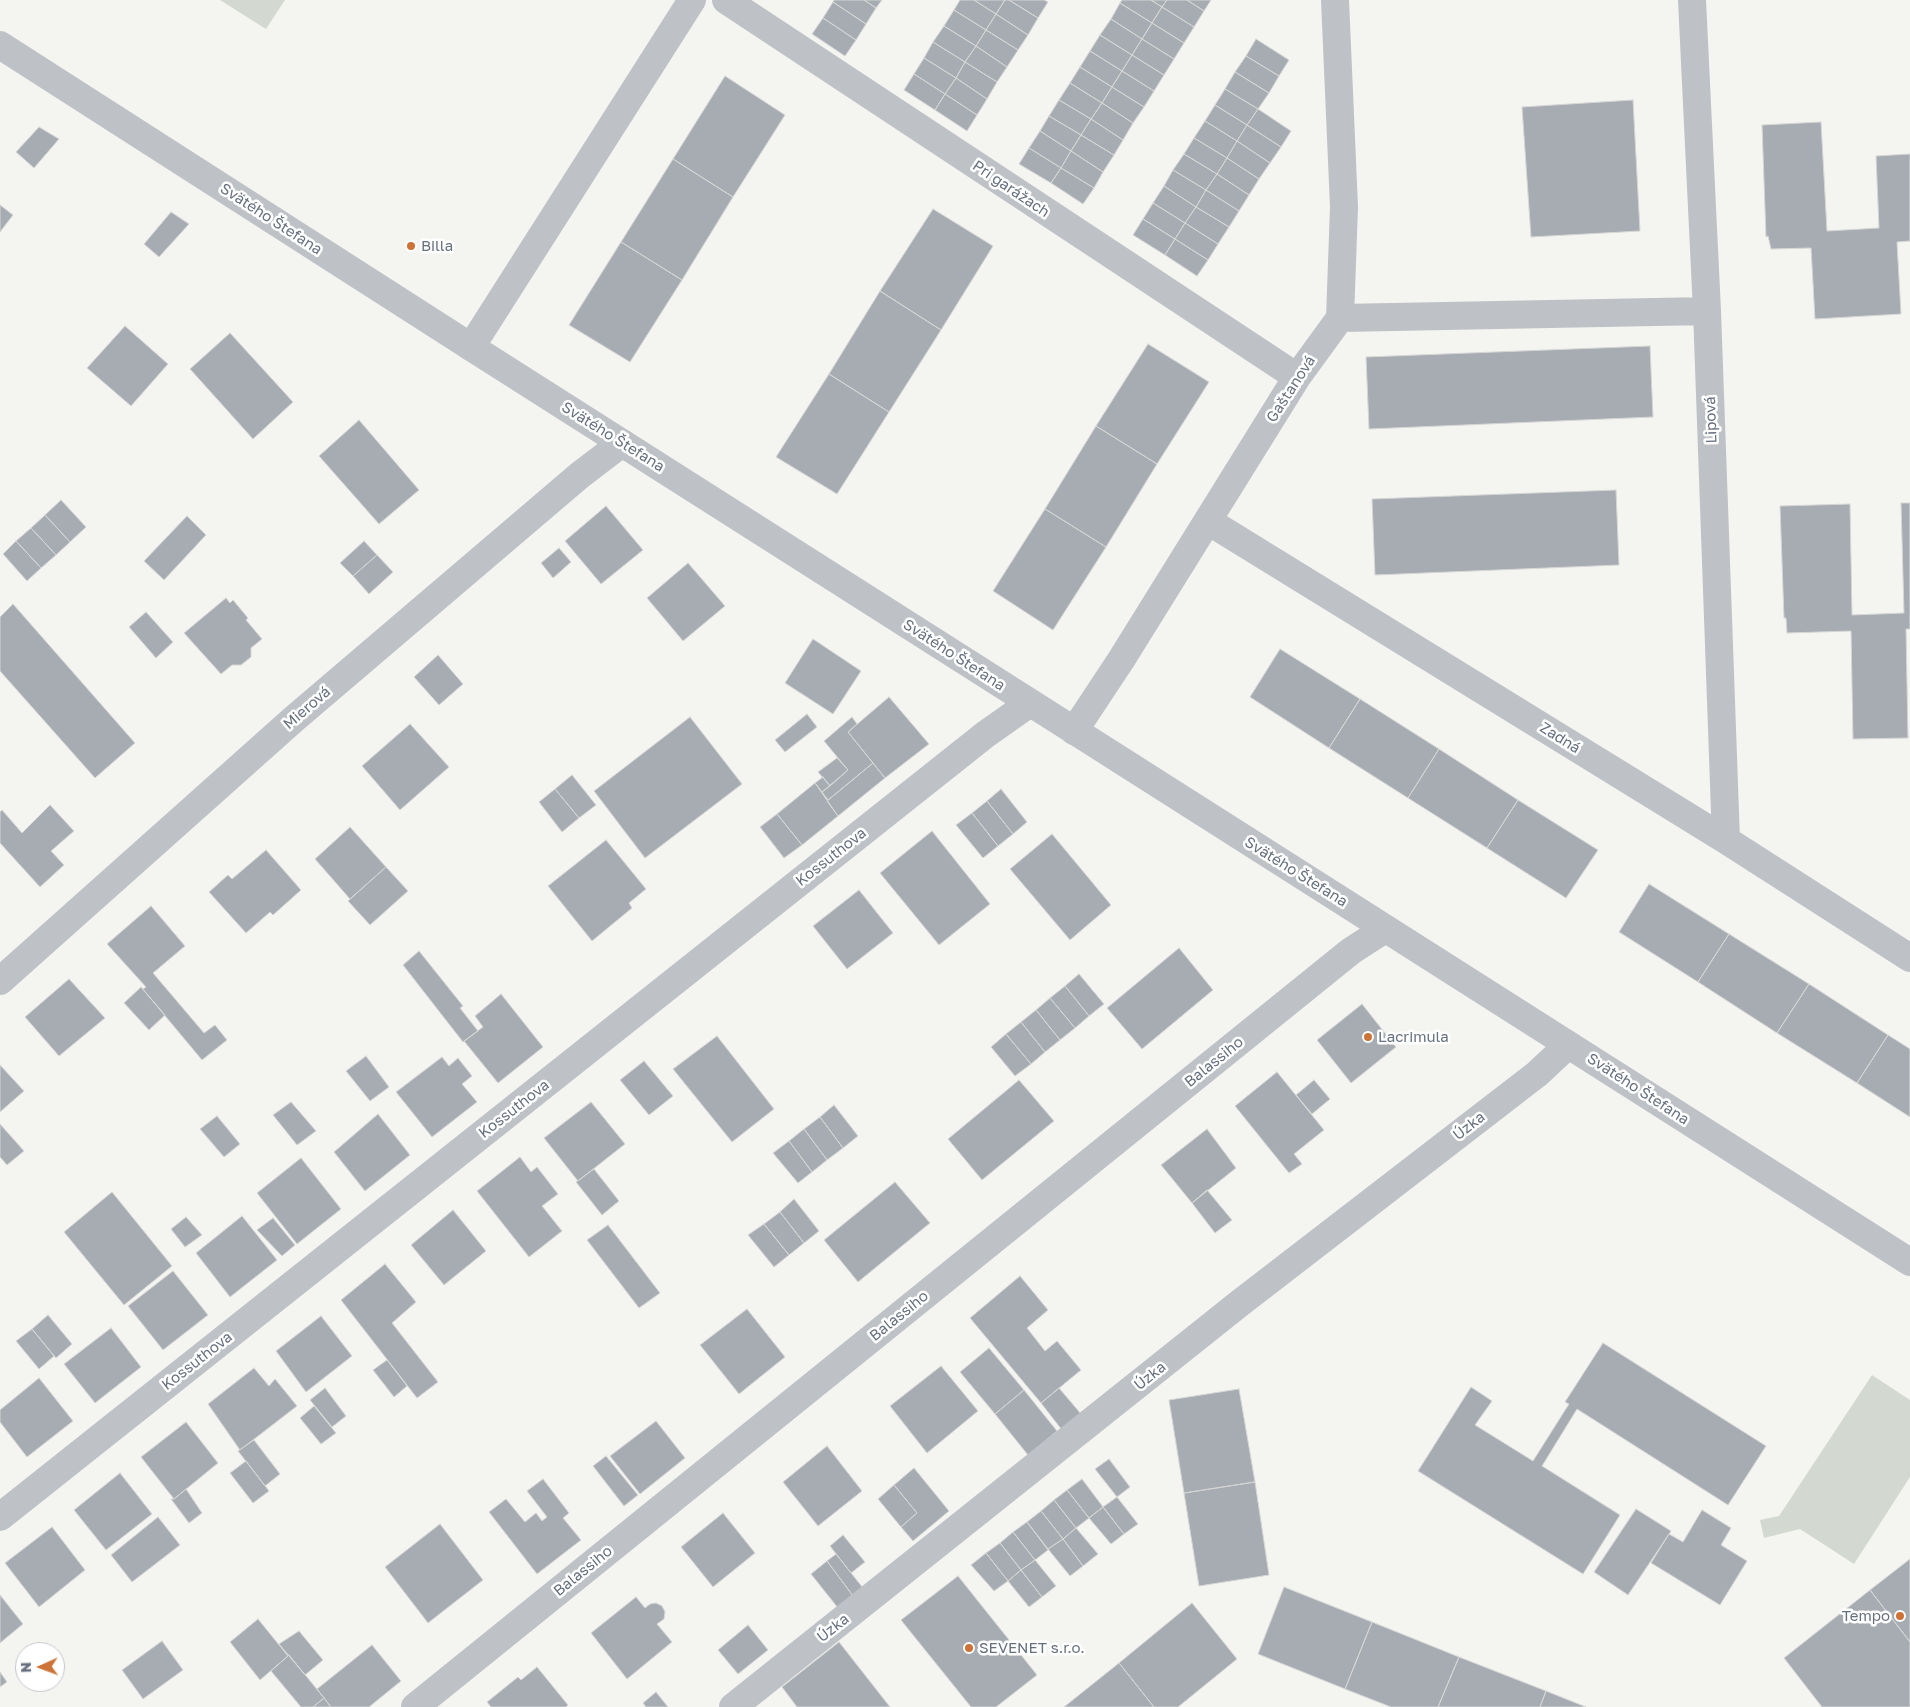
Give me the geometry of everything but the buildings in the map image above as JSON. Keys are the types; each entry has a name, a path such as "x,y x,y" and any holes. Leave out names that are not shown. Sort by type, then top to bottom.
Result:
{"street":[{"path":"471,347 692,0"},
{"name":"Pri garážach","path":"726,0 1297,377"},
{"path":"1335,0 1344,207 1340,318 1707,310"},
{"name":"Lipová","path":"1692,0 1707,310 1726,840"},
{"name":"Svätého Štefana","path":"0,45 471,347 1910,1262"},
{"name":"Gaštanová","path":"1074,731 1121,660 1297,377 1340,318"},
{"name":"Mierová","path":"0,982 295,718 580,476 622,443"},
{"name":"Zadná","path":"1208,521 1726,840 1910,958"},
{"name":"Kossuthova","path":"0,1517 986,734 1030,703"},
{"name":"Balassiho","path":"415,1707 1351,951 1385,929"},
{"name":"Úzka","path":"733,1707 1240,1303 1537,1074 1568,1044"}],"shaded area":[{"path":"220,0 285,0 266,29"},
{"path":"1872,1375 1910,1400 1910,1477 1854,1564 1800,1529 1764,1538 1760,1520 1779,1516"}],"place":[{"name":"Billa","path":"411,246"},
{"name":"Lacrimula","path":"1368,1037"},
{"name":"Tempo","path":"1900,1616"},
{"name":"SEVENET s.r.o.","path":"969,1648"}]}
